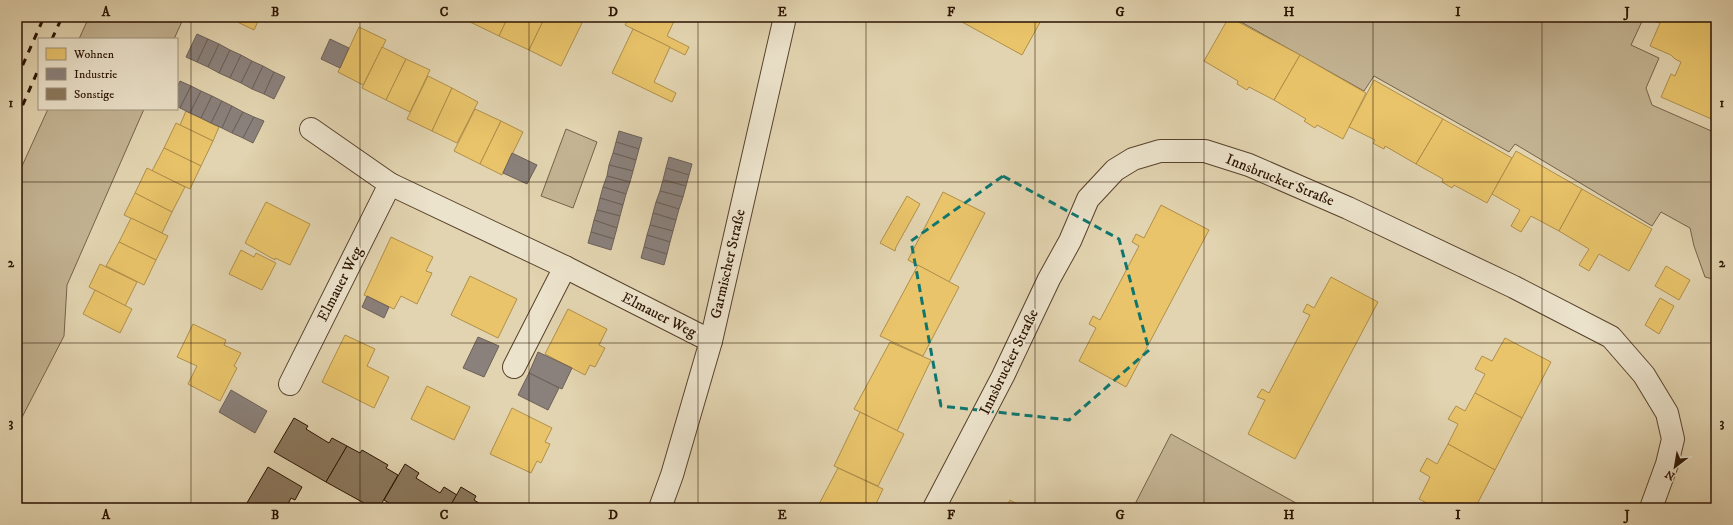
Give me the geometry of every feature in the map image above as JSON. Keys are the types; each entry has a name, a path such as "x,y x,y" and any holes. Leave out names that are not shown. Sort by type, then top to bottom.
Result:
{"street":[{"name":"Garmischer Straße","path":"660,508 672,475 711,340 785,17"},
{"name":"Elmauer Weg","path":"310,129 390,184 711,340"},
{"name":"Innsbrucker Straße","path":"934,508 1003,376 1049,279 1070,241 1088,199 1115,170 1133,159 1160,151 1205,151 1249,165 1355,211 1514,287 1611,337 1644,375 1667,413 1673,439 1667,464 1651,508"},
{"name":"Elmauer Weg","path":"290,384 390,184"},
{"path":"514,367 565,268"}],"highlighted area":[{"path":"1003,176 1119,239 1149,350 1069,420 941,406 911,241"}],"shaded area":[{"path":"89,17 184,17 174,38 79,38"},
{"path":"1232,17 1644,17 1631,45 1659,58 1646,88 1652,105 1716,133 1716,280 1705,277 1694,246 1690,228 1661,212 1652,226 1515,144 1509,152 1374,76 1364,91"},
{"path":"48,110 144,110 67,285 64,336 17,427 17,177"},
{"path":"566,129 597,142 573,208 541,196"},
{"path":"1171,434 1305,508 1133,508"}],"building: Wohnen":[{"path":"227,17 260,17 254,30"},
{"path":"465,17 508,17 499,36 464,19"},
{"path":"508,17 545,17 529,50 499,36"},
{"path":"545,17 571,17 582,23 561,66 529,50"},
{"path":"629,17 676,17 667,36 689,47 685,55 625,25"},
{"path":"953,17 1043,17 1022,55"},
{"path":"1229,17 1300,55 1274,100 1249,87 1247,90 1237,84 1238,81 1204,61"},
{"path":"1659,17 1716,17 1716,121 1661,97 1671,74 1675,76 1681,62 1671,55 1650,46 1660,23 1656,22"},
{"path":"359,27 386,40 363,85 338,72"},
{"path":"633,29 670,47 654,82 676,93 672,102 612,73"},
{"path":"382,47 406,59 386,100 362,88"},
{"path":"1300,55 1366,93 1343,139 1317,125 1315,128 1304,121 1306,119 1274,100"},
{"path":"406,59 430,70 410,112 386,100"},
{"path":"428,76 452,88 432,131 407,119"},
{"path":"1374,80 1443,119 1416,164 1385,146 1384,149 1378,146 1373,143 1375,140 1349,127"},
{"path":"452,88 478,102 457,143 432,131"},
{"path":"475,109 501,121 480,164 454,151"},
{"path":"186,111 219,127 213,141 180,125"},
{"path":"1443,119 1512,158 1487,203 1454,185 1452,188 1442,182 1443,179 1416,164"},
{"path":"501,121 523,132 502,175 480,164"},
{"path":"176,123 213,141 201,166 164,148"},
{"path":"164,148 201,166 190,189 152,171"},
{"path":"1516,151 1582,189 1559,231 1531,216 1521,232 1511,226 1520,210 1492,194"},
{"path":"147,168 185,187 172,212 135,193"},
{"path":"1582,189 1652,229 1629,271 1599,254 1589,271 1579,265 1589,249 1559,231"},
{"path":"943,192 985,213 949,282 908,260"},
{"path":"135,193 172,212 162,233 124,215"},
{"path":"907,196 920,204 895,251 880,243"},
{"path":"266,202 310,224 290,265 275,258 275,260 245,243"},
{"path":"1161,205 1209,230 1126,387 1079,361 1096,328 1089,324 1093,316 1100,320 1139,246 1132,242 1136,234 1144,238"},
{"path":"131,218 168,236 156,260 119,242"},
{"path":"391,237 433,257 426,271 432,273 417,304 401,296 394,309 364,295"},
{"path":"119,242 156,260 144,285 106,266"},
{"path":"241,250 254,257 256,253 276,263 262,290 229,274"},
{"path":"100,264 137,282 125,306 89,287"},
{"path":"918,265 959,287 923,356 880,336"},
{"path":"1666,266 1690,280 1679,300 1655,286"},
{"path":"470,276 517,299 498,338 451,315"},
{"path":"1331,277 1378,302 1295,459 1248,434 1265,400 1257,397 1262,389 1269,393 1310,315 1303,312 1307,304 1314,308"},
{"path":"95,290 132,309 120,333 83,314"},
{"path":"1660,298 1674,306 1659,334 1645,325"},
{"path":"568,309 607,329 599,345 605,348 595,367 590,365 585,375 545,354"},
{"path":"193,324 226,340 224,345 241,353 234,366 237,368 220,401 188,384 197,366 177,357"},
{"path":"345,335 375,349 367,366 389,377 374,408 322,382"},
{"path":"1505,338 1551,362 1522,418 1475,393 1485,374 1475,369 1482,356 1492,361"},
{"path":"890,342 931,360 897,431 854,409"},
{"path":"427,386 470,407 454,440 411,419"},
{"path":"1475,393 1522,418 1495,470 1448,444 1458,424 1448,419 1456,406 1465,411"},
{"path":"512,408 552,428 545,442 550,444 541,463 537,461 531,473 490,454"},
{"path":"860,412 904,434 878,486 834,466"},
{"path":"1448,444 1495,470 1475,508 1436,508 1419,499 1430,477 1420,471 1427,458 1437,464"},
{"path":"838,468 883,489 874,508 817,508"},
{"path":"1010,500 1024,508 1006,508"}],"building: Industrie":[{"path":"197,34 208,39 197,62 186,57"},
{"path":"208,39 219,44 208,67 197,62"},
{"path":"330,39 349,48 340,68 321,59"},
{"path":"219,44 230,50 219,73 208,67"},
{"path":"230,50 241,55 230,78 219,73"},
{"path":"241,55 252,61 241,83 230,78"},
{"path":"252,61 263,66 252,89 241,83"},
{"path":"263,66 274,72 264,94 252,89"},
{"path":"274,72 285,77 274,99 264,94"},
{"path":"180,81 191,86 180,108 178,107 178,85"},
{"path":"191,86 201,91 190,113 180,108"},
{"path":"201,91 212,96 201,118 190,113"},
{"path":"212,96 222,101 211,123 201,118"},
{"path":"222,101 232,106 222,128 211,123"},
{"path":"232,106 243,112 232,133 222,128"},
{"path":"243,112 254,117 243,138 232,133"},
{"path":"254,117 264,121 253,143 243,138"},
{"path":"619,131 642,138 639,149 616,142"},
{"path":"616,142 639,149 636,160 613,153"},
{"path":"512,153 537,165 527,184 503,173"},
{"path":"613,153 636,160 633,171 609,165"},
{"path":"669,157 692,164 689,175 666,168"},
{"path":"609,165 633,171 630,182 607,176"},
{"path":"666,168 689,175 686,186 663,180"},
{"path":"607,176 630,182 626,194 603,187"},
{"path":"663,180 686,186 683,197 660,191"},
{"path":"603,187 626,194 623,205 600,198"},
{"path":"660,191 683,197 679,209 656,202"},
{"path":"600,198 623,205 620,216 597,210"},
{"path":"656,202 679,209 676,220 653,213"},
{"path":"597,210 620,216 617,228 594,220"},
{"path":"653,213 676,220 673,231 650,225"},
{"path":"594,220 617,228 614,239 591,232"},
{"path":"650,225 673,231 670,242 647,235"},
{"path":"591,232 614,239 611,250 588,243"},
{"path":"647,235 670,242 667,254 644,247"},
{"path":"644,247 667,254 664,265 641,258"},
{"path":"367,296 389,307 384,318 362,307"},
{"path":"478,337 499,346 484,377 463,368"},
{"path":"538,352 572,368 562,389 529,373"},
{"path":"529,373 559,388 548,410 518,395"},
{"path":"231,390 267,411 255,433 219,412"}],"building: Sonstige":[{"path":"294,418 308,426 306,429 329,443 332,438 347,446 326,482 274,452"},
{"path":"347,446 360,453 362,450 388,465 386,468 398,475 379,508 373,508 326,482"},
{"path":"405,464 419,473 416,478 440,493 444,487 457,495 449,508 397,508 384,500"},
{"path":"268,467 302,487 295,500 291,498 286,508 244,508"},
{"path":"461,487 476,496 474,500 487,508 449,508"}],"railway":[{"path":"17,78 44,17"},
{"path":"52,38 62,17"},
{"path":"17,118 38,70"}]}
